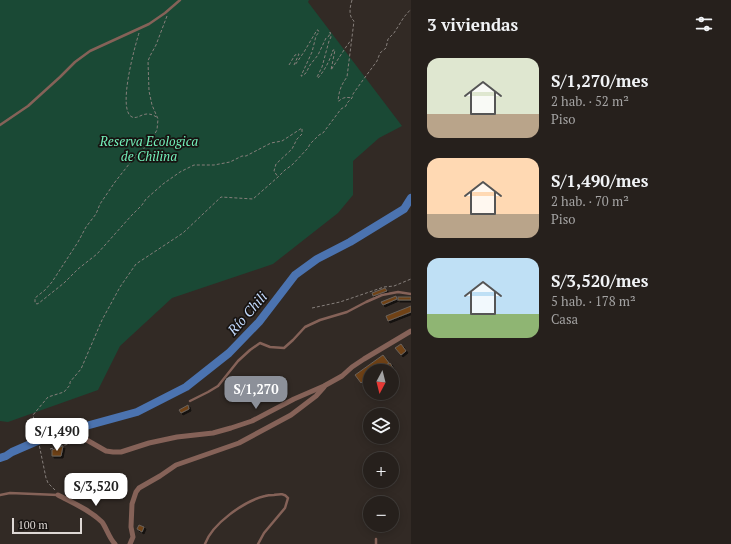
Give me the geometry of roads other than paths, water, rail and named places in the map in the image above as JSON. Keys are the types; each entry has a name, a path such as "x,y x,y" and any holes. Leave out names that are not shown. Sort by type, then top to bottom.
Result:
{"street":[{"path":"85,439 106,451 121,452 149,443 177,437 213,433 231,428 252,421 294,399 324,386 342,376 364,359 411,331"},
{"path":"130,544 133,537 131,527 132,504 139,488 176,465 239,443 291,415 316,396 324,386"},
{"path":"58,495 74,503 103,523 113,543"}],"lane":[{"path":"0,125 28,106 75,62 90,51 157,19 180,0"},
{"path":"190,401 218,386 238,362 250,350 260,343 270,347 284,348 305,326 347,312 382,295 398,292 411,294"},
{"path":"0,495 10,493 58,495"},
{"path":"205,544 207,538 218,525 231,513 246,503 264,496 280,494 286,495 288,498 285,508 264,533 258,544"},
{"path":"376,538 376,544"}],"waterway":[{"name":"Río Chili","path":"0,458 53,435 137,412 186,387 229,353 259,322 295,275 317,259 350,242 404,209 411,198"}],"park label":[{"name":"Reserva Ecologica de Chilina","path":"149,148"}]}
